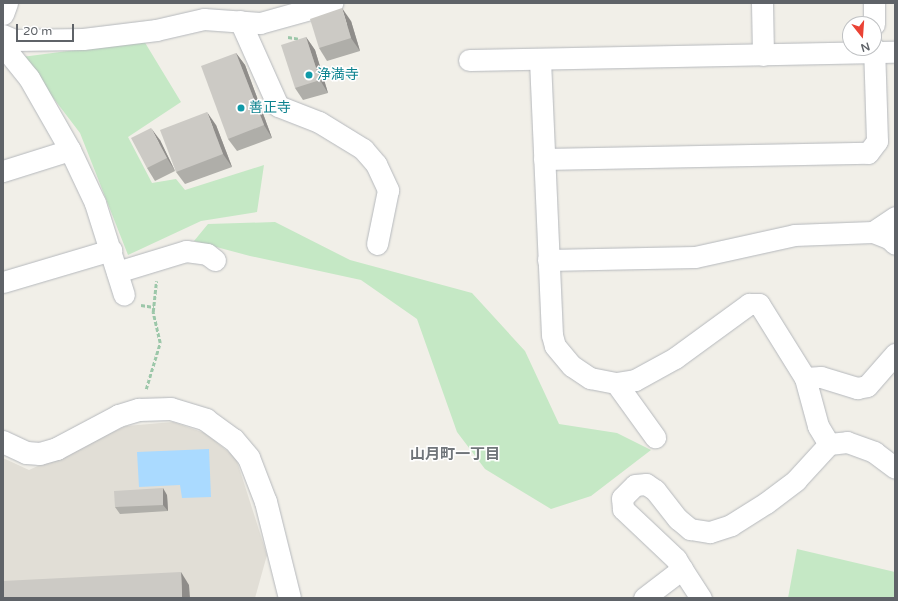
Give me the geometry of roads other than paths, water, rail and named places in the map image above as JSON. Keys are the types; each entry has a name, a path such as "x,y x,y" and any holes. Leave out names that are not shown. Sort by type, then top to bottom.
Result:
{"street":[{"path":"3,14 7,3"},
{"path":"3,35 14,40 83,39 156,30 204,18 260,23 332,3"},
{"path":"762,3 763,55"},
{"path":"874,3 874,16"},
{"path":"240,21 278,106 319,122 363,149 376,164 388,190 377,244"},
{"path":"3,46 29,78 70,150 95,203 124,295"},
{"path":"469,60 540,60 763,55 842,51"},
{"path":"882,51 895,52"},
{"path":"544,160 868,153 877,141 874,56"},
{"path":"540,60 552,335 556,346 572,366 590,378 616,384 635,380 651,372 749,304 759,304 805,378 818,426 829,444"},
{"path":"3,171 70,150"},
{"path":"367,218 387,195"},
{"path":"873,232 895,217"},
{"path":"548,260 696,257 794,235 873,232 888,238 895,244"},
{"path":"3,282 111,250"},
{"path":"117,272 186,251 207,254 215,260"},
{"path":"805,378 821,377 857,388 867,386 895,354"},
{"path":"616,384 655,437"},
{"path":"3,442 27,453 40,454 57,449 119,416 139,410 171,409 206,420 234,440 249,458 266,502 290,598"},
{"path":"701,598 676,559 623,509 622,498 628,490 635,485 646,484 655,490 678,519 690,529 710,532 731,525 766,503 796,480 829,444 847,442 874,452 895,468"},
{"path":"648,597 682,569"}],"water":[{"path":"209,449 211,497 182,498 180,485 139,487 137,452"}],"place":[{"name":"浄満寺","path":"309,75"},
{"name":"善正寺","path":"241,108"}],"district":[{"name":"山月町一丁目","path":"455,455"}]}
